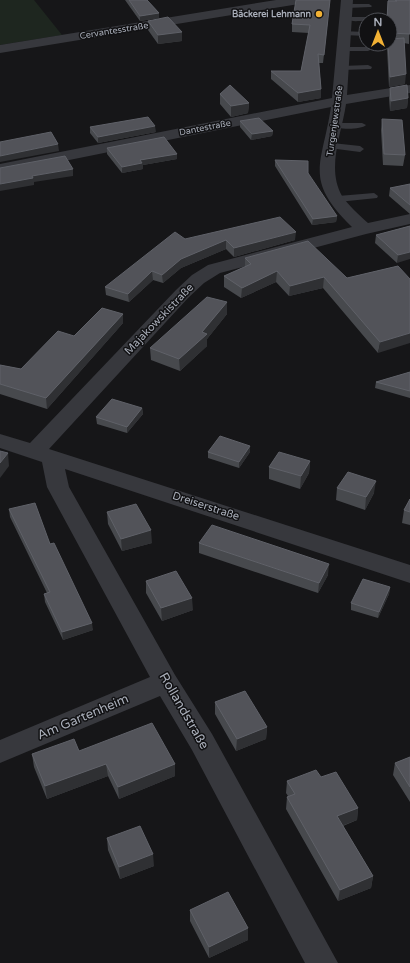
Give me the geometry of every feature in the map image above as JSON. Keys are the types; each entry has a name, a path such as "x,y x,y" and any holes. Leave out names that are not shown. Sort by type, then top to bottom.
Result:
{"street":[{"name":"Cervantesstraße","path":"0,49 299,0"},
{"path":"208,5 219,14"},
{"name":"Turgenjewstraße","path":"346,14 340,101 335,125 328,180 338,199 348,213 364,229"},
{"name":"Dantestraße","path":"0,169 340,101 410,89"},
{"name":"Majakowskistraße","path":"44,454 182,294 198,279 214,269 364,229 410,219"},
{"name":"Dreiserstraße","path":"0,441 221,511 410,574"},
{"name":"Rollandstraße","path":"44,454 58,488 166,682 202,742 322,963"},
{"name":"Am Gartenheim","path":"0,752 166,682"}],"lane":[{"path":"346,14 369,6"},
{"path":"346,14 358,17"},
{"path":"346,14 358,26"},
{"path":"343,49 358,49"},
{"path":"342,68 368,67"},
{"path":"335,125 362,125"},
{"path":"332,146 360,149"},
{"path":"338,199 374,196"}],"shaded area":[{"path":"0,0 34,0 62,35 0,45"}],"building":[{"path":"129,0 147,0 159,13 140,16"},
{"path":"296,0 330,0 324,55 318,54 321,89 298,93 271,71 301,71 310,25 292,24"},
{"path":"395,0 410,0 410,34 398,33 398,12 387,12 388,1 397,1"},
{"path":"168,17 182,32 158,35 148,21"},
{"path":"398,38 404,38 406,74 390,77 388,52 398,52"},
{"path":"230,85 249,103 231,106 220,94"},
{"path":"407,85 408,98 391,101 390,88"},
{"path":"148,117 155,126 98,137 90,127"},
{"path":"259,118 273,131 252,134 240,121"},
{"path":"382,119 402,120 405,155 384,154"},
{"path":"51,132 58,144 0,156 0,142"},
{"path":"164,137 177,154 140,160 142,163 122,167 107,148"},
{"path":"65,156 73,169 32,176 33,178 0,184 0,168"},
{"path":"275,160 308,161 308,173 337,216 313,219"},
{"path":"410,184 410,205 390,188"},
{"path":"280,217 296,232 234,248 226,240 181,259 162,275 152,271 128,294 105,287 175,232 185,239"},
{"path":"410,226 410,252 398,255 376,235"},
{"path":"308,241 347,278 398,266 410,279 410,333 380,342 324,277 290,286 277,271 242,288 224,276 251,264 245,258"},
{"path":"207,297 227,302 202,332 207,334 179,359 150,348"},
{"path":"102,308 123,314 46,398 0,384 0,365 21,369 58,331 74,336"},
{"path":"410,372 410,391 376,382"},
{"path":"112,399 142,408 127,427 96,417"},
{"path":"220,436 250,446 239,462 208,452"},
{"path":"0,451 8,453 0,463"},
{"path":"279,452 310,461 301,476 269,467"},
{"path":"348,472 376,481 366,497 337,488"},
{"path":"410,499 410,512 404,510"},
{"path":"35,503 50,544 54,543 92,623 62,632 44,594 50,592 9,509"},
{"path":"136,504 151,530 121,539 107,512"},
{"path":"212,525 329,564 319,583 199,543"},
{"path":"176,571 192,598 161,608 146,581"},
{"path":"363,579 390,587 379,612 351,603"},
{"path":"245,691 267,727 237,739 215,702"},
{"path":"152,723 175,764 118,787 106,764 45,786 32,754 74,739 79,751"},
{"path":"410,757 410,787 395,763"},
{"path":"316,770 321,777 336,772 358,808 337,816 373,876 340,890 287,797 295,794 287,781"},
{"path":"140,826 153,854 119,867 107,838"},
{"path":"228,892 248,928 209,947 190,910"}],"place":[{"name":"Bäckerei Lehmann","path":"319,14"}]}
